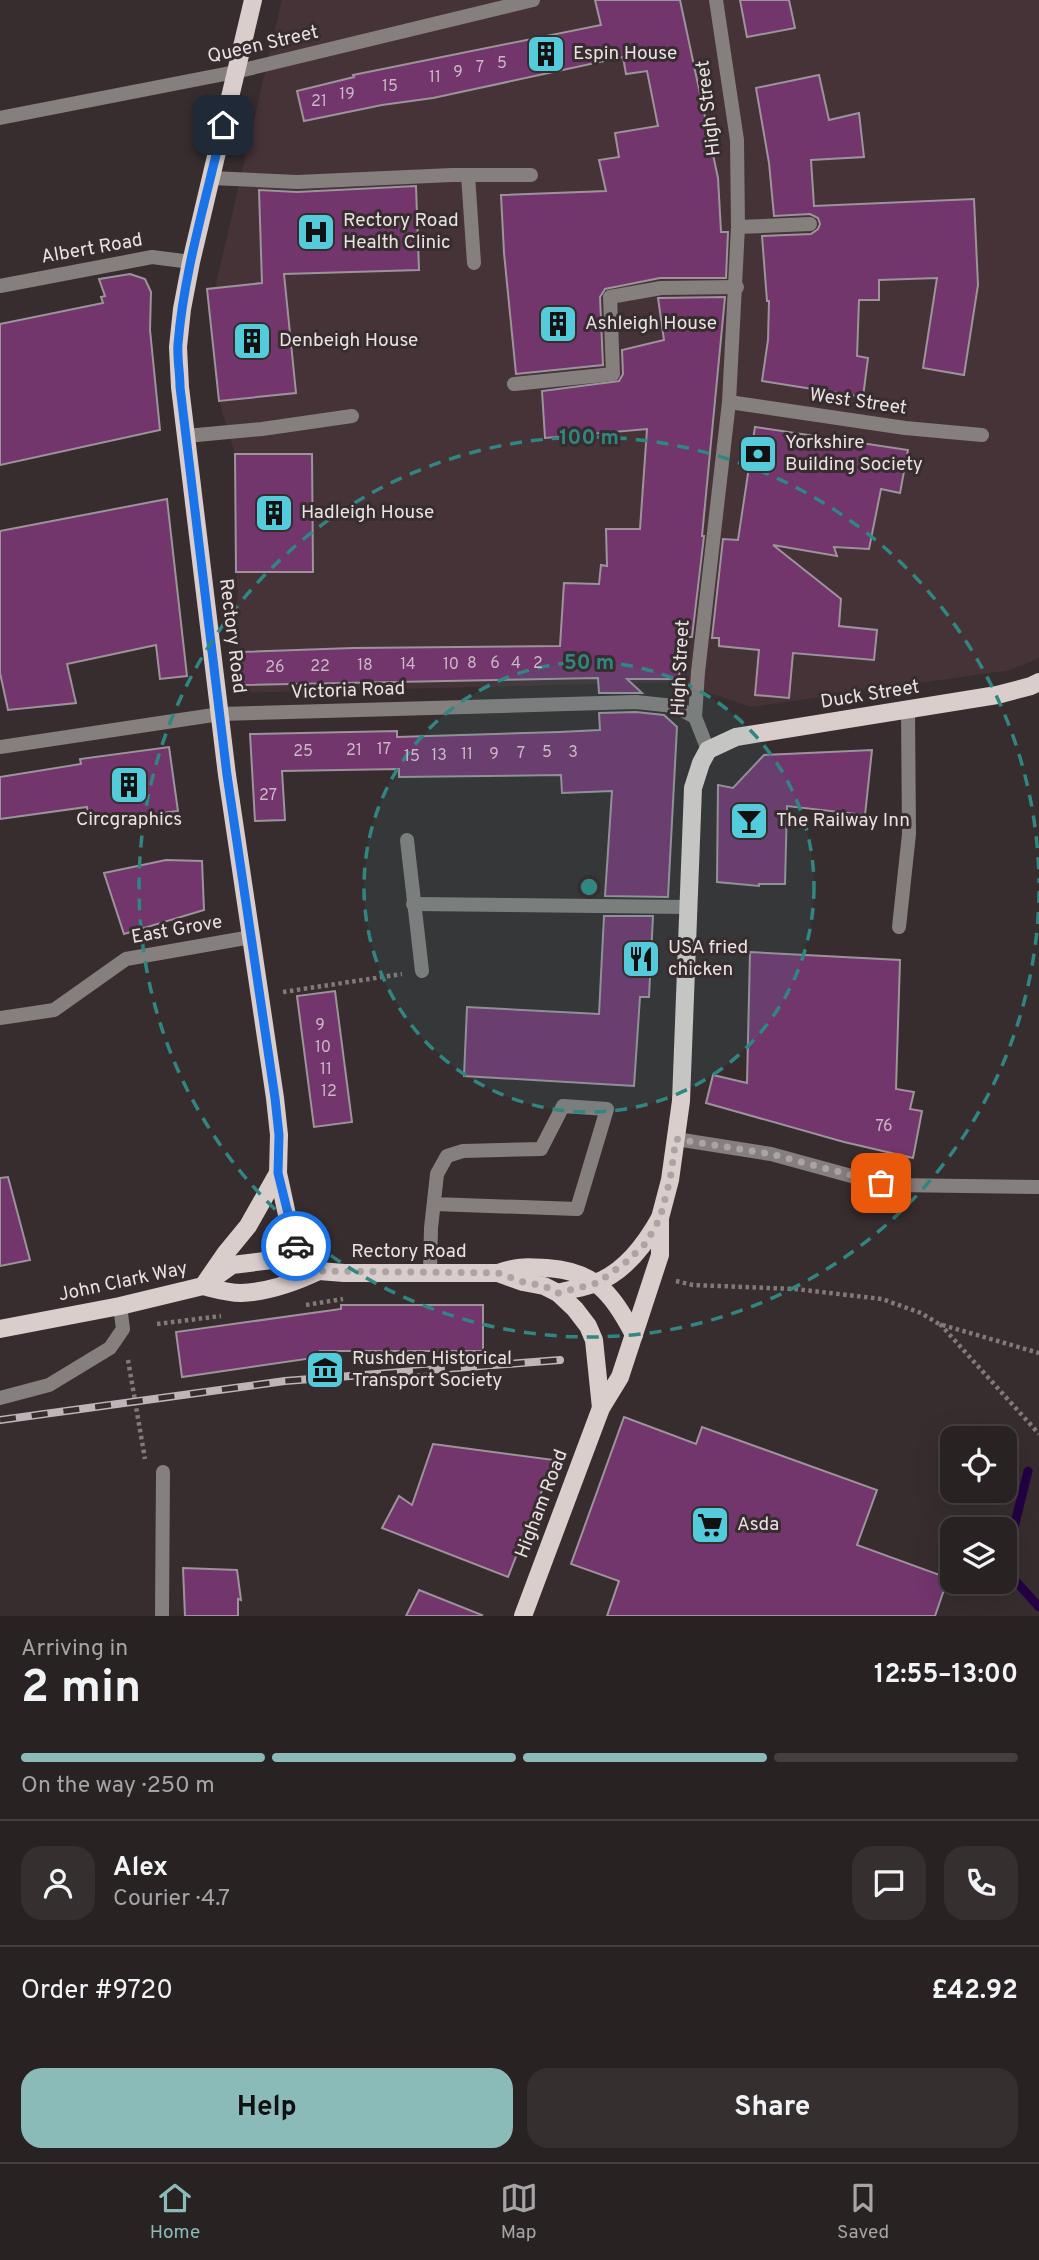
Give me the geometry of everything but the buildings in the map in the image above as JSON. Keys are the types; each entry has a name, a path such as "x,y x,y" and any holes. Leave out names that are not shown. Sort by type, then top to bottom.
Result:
{"main road":[{"name":"Rectory Road","path":"253,0 191,262 178,347 186,436 227,775 277,1110 278,1173 297,1250 319,1271"},
{"name":"Duck Street","path":"708,750 736,737 997,695 1039,682"},
{"path":"558,1293 597,1283 636,1254 646,1243 660,1218 670,1180 681,1101 693,788 708,750"},
{"name":"John Clark Way","path":"0,1329 120,1306 203,1286 248,1226 278,1173"},
{"path":"601,1408 620,1377 660,1255 660,1218"},
{"name":"Rectory Road","path":"203,1286 232,1265 281,1259 319,1271 498,1273 518,1266 556,1269 580,1273 597,1283 615,1301 634,1335"},
{"name":"Rectory Road","path":"203,1286 239,1293 248,1292 290,1285 319,1271"},
{"name":"Rectory Road","path":"498,1273 544,1286 558,1293 575,1308 594,1340 601,1408"},
{"name":"Higham Road","path":"523,1616 601,1408"}],"street":[{"name":"Queen Street","path":"0,118 235,72 533,0"},
{"name":"High Street","path":"708,750 695,718 729,402 738,227 737,140 716,0"},
{"path":"468,175 474,262"},
{"path":"211,178 297,182 531,175"},
{"path":"738,227 810,223"},
{"name":"Albert Road","path":"0,286 152,257 191,262"},
{"path":"514,384 613,374 610,297 661,288 737,287"},
{"name":"West Street","path":"729,402 905,428 982,435"},
{"path":"186,436 262,429 352,416"},
{"name":"Victoria Road","path":"0,747 220,714 636,702 674,706 695,718"},
{"path":"898,927 909,834 908,711"},
{"path":"407,840 422,971"},
{"path":"413,904 688,906"},
{"name":"East Grove","path":"0,1018 54,1010 126,959 251,937"},
{"path":"430,1273 434,1204 437,1174 447,1156 463,1151 541,1149 562,1106 607,1109 577,1209 434,1204"},
{"path":"676,1139 771,1154 866,1180 895,1185 1039,1187"},
{"path":"0,1398 48,1385 110,1348 123,1329 120,1306"},
{"path":"162,1616 163,1472"}],"path":[{"path":"261,995 422,971"},
{"path":"669,1279 693,1285 795,1289 882,1300 921,1313 939,1324 1039,1353"},
{"path":"300,1306 345,1298"},
{"path":"163,1472 145,1459 123,1329 226,1315"},
{"path":"939,1324 1039,1434"}],"shaded area":[{"path":"282,0 1039,0 1039,658 1010,670 751,707 678,682 239,693 235,454 219,401 211,305"}],"waterway":[{"path":"1016,1517 1028,1471"},
{"path":"1017,1582 1039,1607"}],"railway":[{"path":"0,1420 285,1381 560,1360"}],"way so far":[{"path":"296,1246 319,1271 498,1273 544,1286 558,1293 597,1283 625,1263 646,1243 660,1218 670,1180 676,1139 771,1154 881,1183"}],"place":[{"name":"Espin House","path":"546,54"},
{"name":"Rectory Road Health Clinic","path":"316,232"},
{"name":"Ashleigh House","path":"558,324"},
{"name":"Denbeigh House","path":"252,341"},
{"name":"Yorkshire Building Society","path":"758,454"},
{"name":"Hadleigh House","path":"274,513"},
{"name":"Circgraphics","path":"129,785"},
{"name":"The Railway Inn","path":"749,821"},
{"name":"USA fried chicken","path":"641,959"},
{"name":"Rushden Historical Transport Society","path":"325,1370"},
{"name":"Asda","path":"710,1525"}],"route":[{"path":"223,125 182,309 178,347 180,387 227,775 275,1098 279,1135 278,1173 296,1246"}]}
